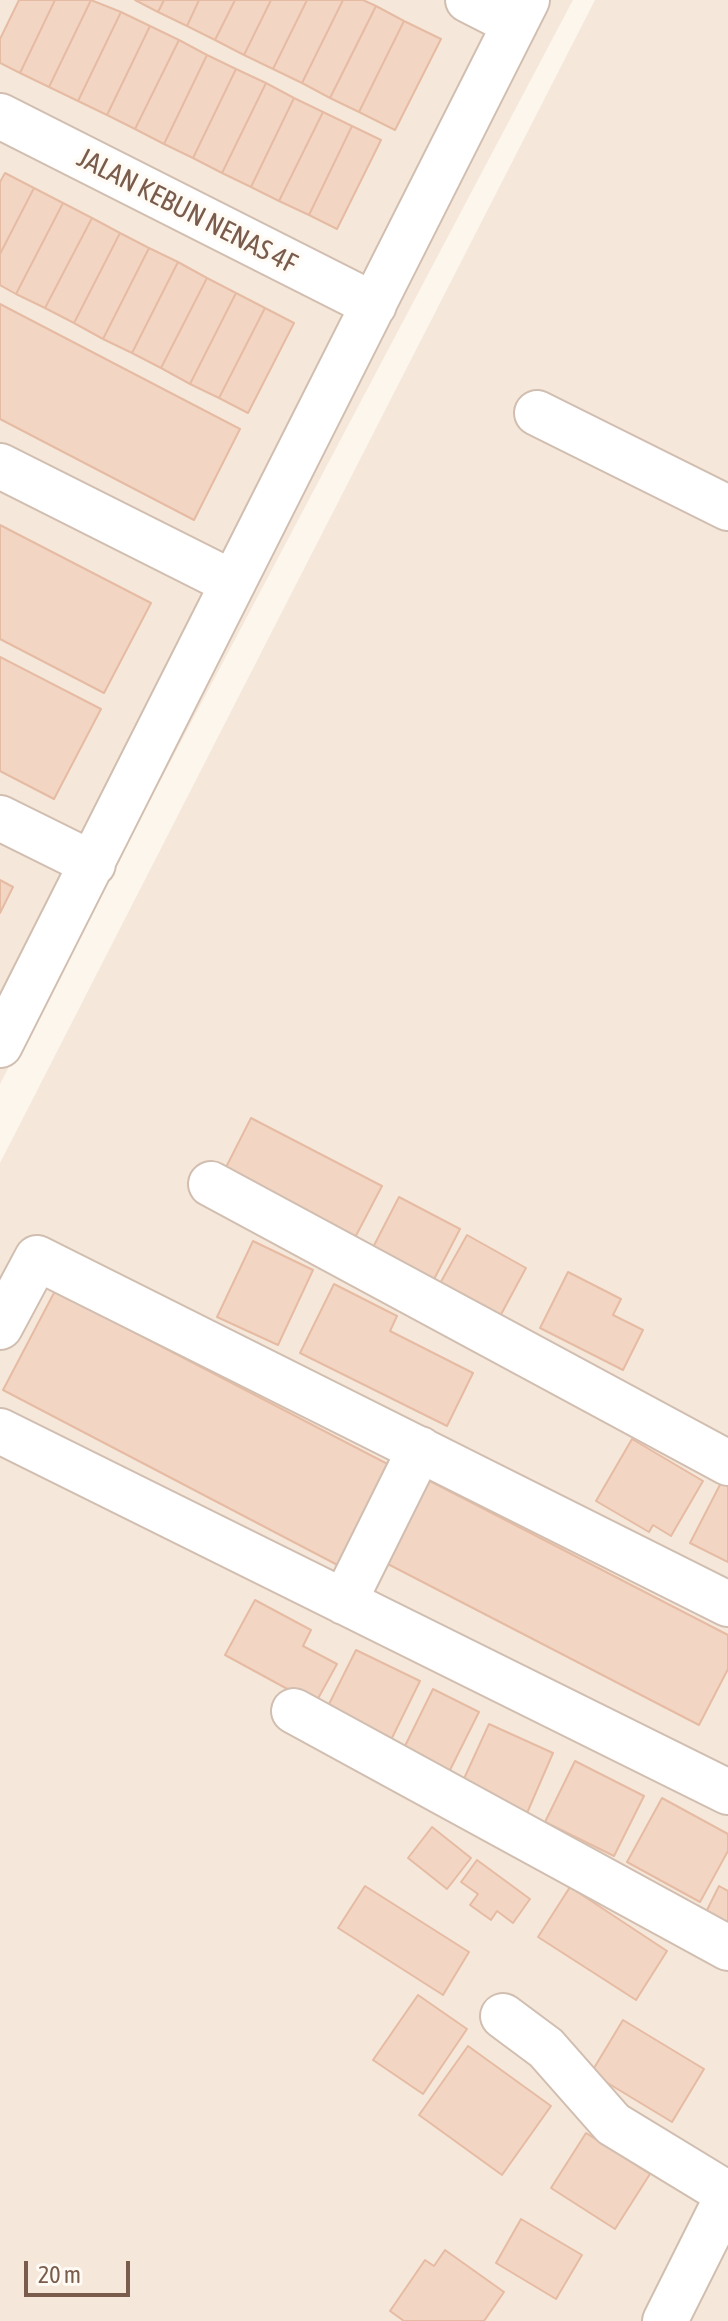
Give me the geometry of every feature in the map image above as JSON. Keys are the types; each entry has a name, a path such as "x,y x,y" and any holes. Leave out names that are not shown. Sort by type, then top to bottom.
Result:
{"street":[{"path":"0,1045 521,12 468,0"},
{"name":"JALAN KEBUN NENAS 4F","path":"0,116 374,305"},
{"path":"537,413 728,508"},
{"path":"0,466 233,583"},
{"path":"0,818 93,864"},
{"path":"211,1184 728,1463"},
{"path":"0,1327 37,1258 728,1604"},
{"path":"0,1431 728,1792"},
{"path":"344,1602 420,1449"},
{"path":"294,1711 728,1948"},
{"path":"503,2016 546,2048 613,2124 728,2195 665,2321"}],"shaded area":[{"path":"0,0 573,0 0,1084"},
{"path":"595,0 728,0 728,2321 0,2321 0,1163"}],"building":[{"path":"19,0 55,0 20,73 0,63 0,39"},
{"path":"55,0 91,0 49,87 20,73"},
{"path":"91,0 121,12 78,101 49,87"},
{"path":"135,0 164,0 158,12"},
{"path":"164,0 199,0 187,26 158,12"},
{"path":"199,0 235,0 215,40 187,26"},
{"path":"235,0 271,0 244,55 215,40"},
{"path":"271,0 307,0 273,69 244,55"},
{"path":"307,0 343,0 302,83 273,69"},
{"path":"343,0 363,0 376,6 330,98 302,83"},
{"path":"376,6 404,21 359,112 330,98"},
{"path":"121,12 150,26 107,115 78,101"},
{"path":"404,21 441,39 395,130 359,112"},
{"path":"150,26 179,40 135,129 107,115"},
{"path":"179,40 207,55 164,144 135,129"},
{"path":"207,55 236,69 193,158 164,144"},
{"path":"236,69 266,83 222,173 193,158"},
{"path":"266,83 294,98 251,187 222,173"},
{"path":"294,98 323,112 279,201 251,187"},
{"path":"323,112 352,126 309,215 279,201"},
{"path":"352,126 381,140 337,229 309,215"},
{"path":"5,173 34,188 0,254 0,182"},
{"path":"34,188 63,203 16,294 0,285 0,254"},
{"path":"63,203 92,218 45,308 16,294"},
{"path":"92,218 120,233 74,323 45,308"},
{"path":"120,233 149,248 103,339 74,323"},
{"path":"149,248 178,262 132,353 103,339"},
{"path":"178,262 207,278 161,368 132,353"},
{"path":"207,278 236,293 190,384 161,368"},
{"path":"236,293 265,308 219,398 190,384"},
{"path":"0,304 240,429 194,520 0,419"},
{"path":"265,308 294,323 248,413 219,398"},
{"path":"0,525 151,603 104,693 0,639"},
{"path":"0,657 101,709 54,799 0,771"},
{"path":"0,880 13,887 0,913"},
{"path":"251,1118 382,1186 350,1247 220,1179"},
{"path":"399,1197 460,1229 430,1287 369,1255"},
{"path":"467,1235 526,1268 498,1320 438,1287"},
{"path":"253,1241 313,1270 278,1345 217,1317"},
{"path":"568,1272 621,1299 613,1315 643,1330 623,1370 540,1328"},
{"path":"334,1284 397,1316 390,1331 473,1373 447,1426 300,1353"},
{"path":"55,1291 401,1471 349,1571 3,1390"},
{"path":"632,1439 703,1481 671,1536 653,1525 649,1532 596,1501"},
{"path":"724,1477 728,1479 728,1562 690,1543"},
{"path":"426,1479 728,1635 728,1669 699,1725 384,1562"},
{"path":"255,1600 311,1630 303,1646 337,1664 315,1704 225,1655"},
{"path":"356,1650 420,1681 389,1744 325,1712"},
{"path":"433,1689 479,1712 448,1774 402,1752"},
{"path":"489,1724 553,1753 527,1813 462,1783"},
{"path":"575,1761 644,1796 614,1856 545,1822"},
{"path":"662,1798 728,1834 728,1851 700,1902 627,1862"},
{"path":"432,1827 471,1858 447,1889 408,1858"},
{"path":"477,1860 530,1899 513,1923 497,1911 491,1920 470,1905 478,1894 461,1882"},
{"path":"365,1886 469,1952 443,1995 338,1928"},
{"path":"719,1886 728,1891 728,1928 704,1916"},
{"path":"570,1887 667,1951 636,2000 538,1937"},
{"path":"418,1995 467,2029 423,2094 373,2060"},
{"path":"623,2020 704,2069 672,2122 591,2073"},
{"path":"468,2046 551,2106 502,2175 419,2115"},
{"path":"586,2133 650,2174 615,2229 551,2188"},
{"path":"521,2219 582,2255 556,2299 496,2263"},
{"path":"445,2250 504,2292 484,2321 404,2321 390,2311 425,2260 434,2266"}]}
